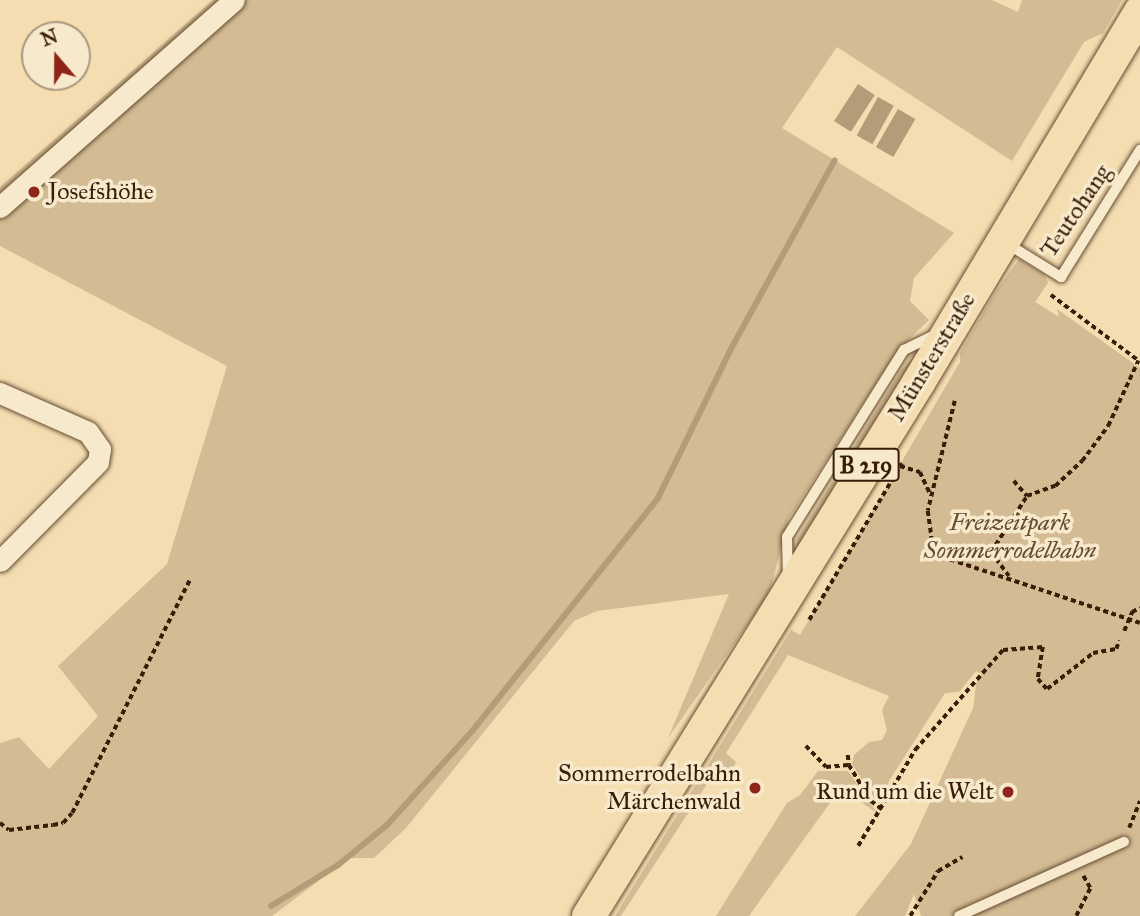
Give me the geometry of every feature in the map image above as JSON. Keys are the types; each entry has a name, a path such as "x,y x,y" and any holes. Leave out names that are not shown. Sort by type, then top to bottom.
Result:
{"main road":[{"name":"Münsterstraße","path":"588,916 1140,11"}],"street":[{"path":"0,207 234,0"},
{"path":"0,393 88,432 100,449 98,462 0,561"}],"lane":[{"name":"Teutohang","path":"1002,241 1061,277 1140,150"},
{"path":"959,916 1124,842"}],"path":[{"path":"992,552 1027,496 1073,474 1108,426 1139,360 1051,295"},
{"path":"956,401 928,512 934,554 1009,576 1140,623"},
{"path":"808,621 907,454"},
{"path":"900,466 920,472 932,498"},
{"path":"1014,481 1027,496"},
{"path":"957,561 981,551 992,552 1009,576"},
{"path":"0,823 9,830 19,825 53,825 63,823 72,813 190,579"},
{"path":"1124,631 1129,619 1140,608"},
{"path":"858,846 883,810 915,750 1003,650 1043,647 1038,680 1047,689 1093,653 1116,649 1119,641"},
{"path":"806,746 826,766 849,765"},
{"path":"848,755 849,765 870,800 883,810"},
{"path":"1124,842 1140,801"},
{"path":"910,916 938,871 962,857"},
{"path":"1072,865 1090,888 1076,916"}],"green space":[{"path":"213,0 992,0 1018,12 1022,0 1122,0 1103,33 1084,42 1012,161 837,47 782,128 954,233 914,278 910,301 929,320 897,351 789,518 769,594 668,738 729,594 597,611 574,621 406,828 374,858 349,858 272,916 0,916 0,743 19,737 49,769 98,716 58,666 167,564 227,366 0,246 0,187"},
{"name":"Freizeitpark Sommerrodelbahn","path":"1019,259 1044,274 1048,283 1035,302 1059,317 1057,309 1140,368 1140,916 921,916 914,894 905,916 855,916 911,844 973,708 977,678 982,674 976,671 959,692 945,693 889,781 883,803 874,798 852,764 854,755 869,742 882,740 887,730 882,710 889,696 788,655 726,753 736,762 728,778 709,781 621,916 615,916 791,630 800,635 960,362 960,353 996,291"},
{"path":"918,354 797,548 797,539 901,370"},
{"path":"818,771 848,771 877,813 849,794 832,800 749,916 716,916 787,803 800,795"}],"shaded area":[{"path":"858,84 875,95 851,132 834,121"},
{"path":"878,97 894,106 872,144 857,135"},
{"path":"898,109 915,119 893,157 876,147"}],"waterway":[{"path":"271,906 338,865 387,825 473,730 658,498 732,347 835,160"}],"place":[{"name":"Josefshöhe","path":"34,192"},
{"name":"Sommerrodelbahn Märchenwald","path":"755,788"},
{"name":"Rund um die Welt","path":"1008,792"}]}
